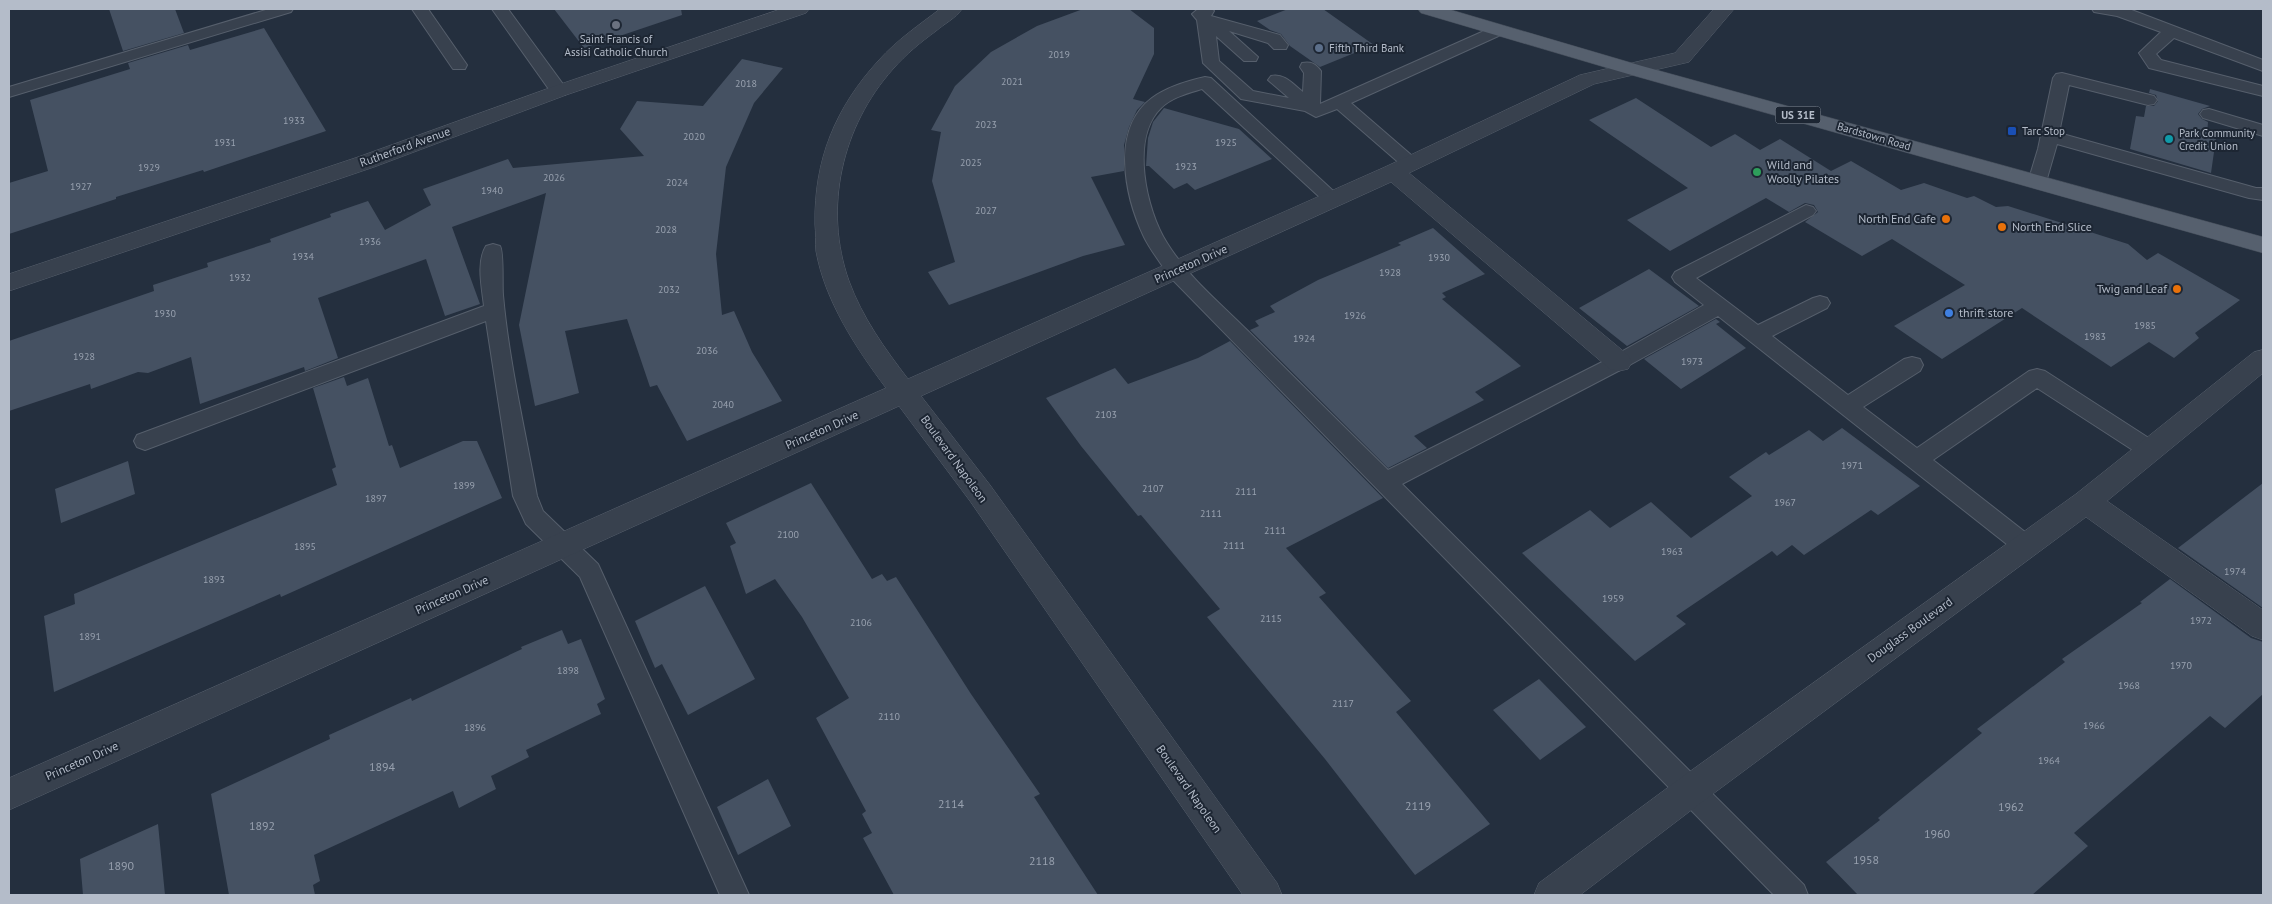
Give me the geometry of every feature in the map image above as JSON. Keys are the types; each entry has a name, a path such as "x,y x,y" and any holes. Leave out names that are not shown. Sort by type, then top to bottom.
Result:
{"main road":[{"name":"Bardstown Road","path":"1428,9 1635,70 2263,245"}],"street":[{"name":"Rutherford Avenue","path":"9,283 366,162 559,91 799,9"},
{"name":"Boulevard Napoleon","path":"952,9 907,43 865,90 851,112 833,155 826,194 828,250 837,282 854,320 879,360 985,502 1264,895"},
{"name":"Princeton Drive","path":"9,794 905,393 1402,168 1587,79 1635,70 1682,58 1724,9"},
{"path":"1402,168 1619,362"},
{"name":"Douglass Boulevard","path":"1552,895 1690,790 2086,502 2263,359"},
{"path":"2086,502 2263,627"}],"lane":[{"path":"9,92 285,9"},
{"path":"420,9 459,65"},
{"path":"500,9 559,91"},
{"path":"2100,9 2120,10 2263,66"},
{"path":"1208,14 1211,63 1247,95 1314,110 1339,102 1499,30"},
{"path":"1208,14 1274,40 1280,45"},
{"path":"1208,14 1257,54"},
{"path":"1208,14 1224,55 1234,63"},
{"path":"2172,31 2147,53 2155,64 2263,91"},
{"path":"1312,71 1314,110 1292,74 1312,71"},
{"path":"2037,182 2050,136 2062,78 2148,100"},
{"path":"1333,199 1205,82 1178,91 1155,104 1137,129 1134,161 1138,192 1154,237 1176,270 1794,895"},
{"path":"1260,87 1265,91 1314,110"},
{"path":"1339,102 1402,168"},
{"path":"2209,114 2263,131"},
{"path":"2050,136 2256,194 2263,194"},
{"path":"1806,211 1682,277 2026,546"},
{"path":"493,251 491,271 494,310 525,496 534,517 565,545 589,571 735,895"},
{"path":"1757,336 1820,303"},
{"path":"1385,482 1619,362 1720,306"},
{"path":"145,441 494,310"},
{"path":"1847,406 1912,365"},
{"path":"1916,460 2037,377 2150,450"}],"building":[{"path":"109,9 175,9 184,33 123,51"},
{"name":"Saint Francis of Assisi Catholic Church","path":"554,9 681,9 682,15 584,48"},
{"path":"1083,9 1129,9 1154,28 1154,54 1133,99 1145,102 1137,110 1129,127 1124,145 1124,171 1091,177 1125,245 1083,256 949,305 928,272 955,262 932,181 941,132 931,130 955,86 991,52 1037,26"},
{"path":"1288,9 1323,9 1374,45 1320,67 1290,46 1281,34 1270,30 1257,21"},
{"path":"264,28 326,131 204,172 203,170 116,197 116,199 9,234 9,183 48,171 30,100 130,69 128,63 188,45 190,50"},
{"path":"742,59 783,68 754,103 726,167 716,254 722,315 734,311 752,352 782,401 687,441 657,385 650,387 627,319 565,331 579,393 535,406 519,325 546,193 452,227 480,304 445,316 426,259 318,298 338,358 305,371 304,367 200,404 191,357 148,373 138,372 91,389 90,384 9,411 9,341 154,291 153,285 208,267 207,263 271,242 270,239 331,217 330,214 368,201 385,230 431,205 423,189 508,159 513,168 644,156 620,129 637,101 703,106"},
{"name":"Park Community Credit Union","path":"2150,89 2210,106 2202,109 2198,114 2208,122 2207,135 2216,138 2211,173 2130,149 2136,116 2144,117 2146,106 2154,106 2158,101 2156,95 2149,93"},
{"path":"1636,98 1711,147 1735,134 1760,150 1780,139 1831,171 1851,161 1901,190 1924,183 1967,198 1974,196 1996,207 2008,206 2128,244 2147,260 2158,253 2240,300 2195,333 2199,338 2174,358 2149,342 2111,367 2022,308 1942,359 1894,326 1965,285 1892,239 1862,256 1805,222 1818,212 1814,205 1805,203 1789,212 1766,198 1670,251 1627,220 1688,188 1589,120"},
{"path":"1164,108 1239,129 1272,159 1195,190 1187,183 1174,189 1149,166 1146,166 1148,138 1153,122"},
{"path":"1433,228 1485,274 1442,293 1446,297 1442,299 1521,366 1475,392 1484,400 1414,436 1427,448 1388,468 1250,330 1259,326 1255,321 1275,312 1270,306 1318,280 1401,245 1398,243"},
{"path":"1649,269 1699,306 1627,346 1579,308"},
{"path":"1716,319 1720,322 1716,324 1746,348 1681,389 1644,359"},
{"path":"1230,341 1383,498 1286,548 1326,593 1319,597 1411,701 1396,712 1490,824 1415,875 1325,759 1207,617 1220,609 1141,515 1138,516 1081,446 1046,398 1115,368 1128,384 1198,358"},
{"path":"344,377 347,386 368,378 389,446 392,445 400,468 463,441 477,441 502,498 281,597 280,594 54,692 44,616 75,604 74,594 337,485 332,469 336,467 313,388"},
{"path":"1842,428 1920,486 1878,515 1871,510 1804,555 1792,545 1777,556 1772,551 1676,616 1686,624 1635,661 1522,553 1590,510 1610,528 1651,502 1691,538 1752,496 1729,477 1766,452 1769,455 1809,430 1823,441"},
{"path":"128,461 135,494 61,523 55,489"},
{"path":"811,483 872,579 882,574 887,581 896,577 971,694 1040,794 1034,797 1098,895 894,895 863,838 872,833 862,814 866,811 816,718 849,698 802,617 775,579 746,594 730,546 736,543 726,523"},
{"path":"2263,483 2263,608 2178,548"},
{"path":"2170,579 2251,638 2263,642 2263,694 2225,728 2210,716 2074,833 2088,846 2032,895 1858,895 1826,862 1880,820 1878,818 1982,733 1977,729 2065,662 2062,659 2142,603 2140,602"},
{"path":"705,586 755,679 688,715 662,664 655,668 635,621"},
{"path":"562,630 568,644 581,639 605,699 597,704 601,714 526,750 529,757 491,776 496,789 459,808 453,791 314,855 320,881 313,885 315,895 229,895 211,794 330,739 329,735 411,698 412,701 522,649 521,647"},
{"path":"1539,679 1586,727 1540,760 1493,710"},
{"path":"768,779 791,826 738,855 717,807"},
{"path":"158,824 165,895 83,895 80,859"}],"place":[{"name":"Saint Francis of Assisi Catholic Church","path":"616,25"},
{"name":"Fifth Third Bank","path":"1319,48"},
{"name":"Tarc Stop","path":"2012,131"},
{"name":"Park Community Credit Union","path":"2169,139"},
{"name":"Wild and Woolly Pilates","path":"1757,172"},
{"name":"North End Cafe","path":"1946,219"},
{"name":"North End Slice","path":"2002,227"},
{"name":"Twig and Leaf","path":"2177,289"},
{"name":"thrift store","path":"1949,313"}]}
